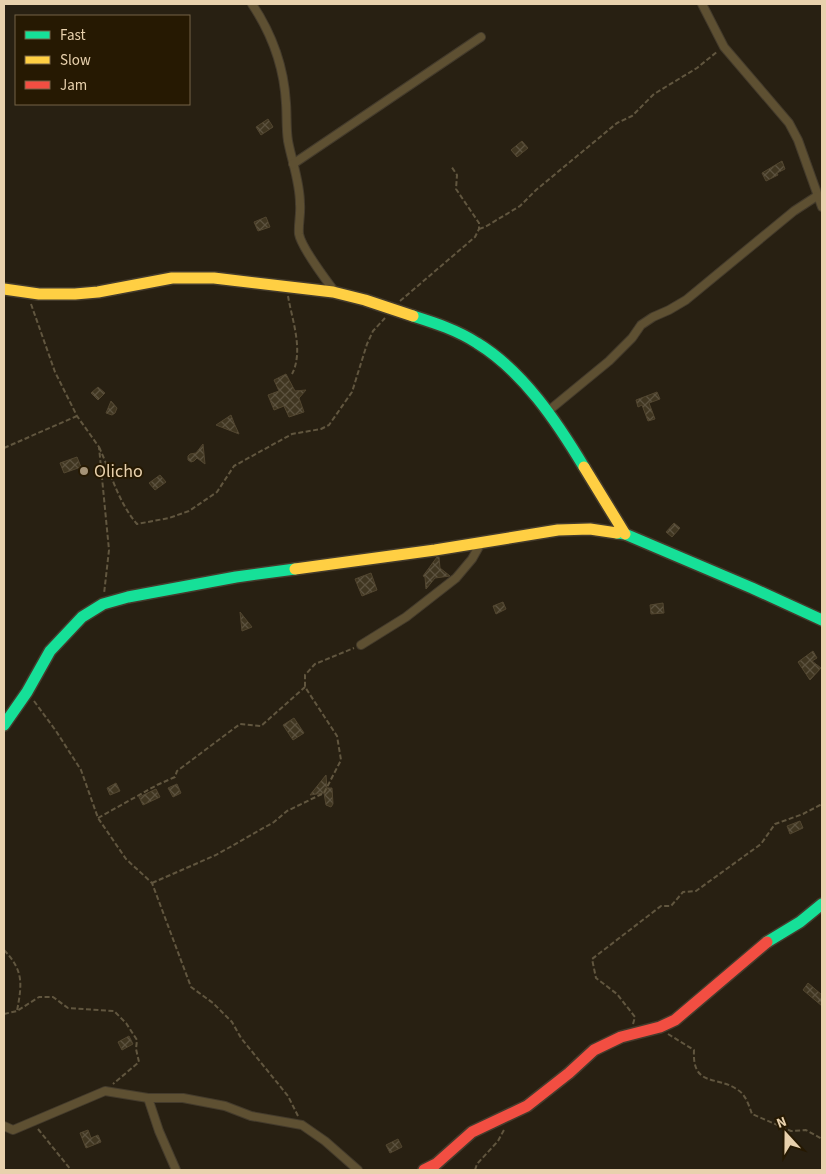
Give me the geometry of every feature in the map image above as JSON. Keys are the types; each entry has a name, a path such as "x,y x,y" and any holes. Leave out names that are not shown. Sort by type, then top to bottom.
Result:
{"street":[{"path":"252,4 262,18 272,38 280,61 286,104 288,140 299,187 299,235 304,246 335,292"},
{"path":"702,4 724,47 789,123 798,140 820,197 822,208"},
{"path":"294,164 481,36"},
{"path":"547,412 609,361 641,326 653,317 686,300 786,216 820,197"},
{"path":"4,289 27,293 97,292 162,279 182,277 223,278 335,292 394,309 467,336 504,365 547,412 575,453 625,534"},
{"path":"4,725 27,692 50,651 82,617 103,604 128,597 236,577 481,543 558,530 590,530 625,534 822,620"},
{"path":"361,645 406,617 456,578 472,559 481,543"},
{"path":"424,1170 436,1164 472,1132 526,1106 594,1050 607,1042 660,1027 675,1020 761,947 800,922 822,904"},
{"path":"4,1126 13,1130 34,1123 105,1091 148,1098 183,1098 226,1106 251,1116 302,1125 325,1141 358,1170"},
{"path":"148,1098 176,1170"}],"path":[{"path":"479,229 520,206 549,179 617,123 632,116 654,94 698,68 724,47"},
{"path":"27,293 55,372 77,416 99,447 115,487 130,516 137,524 169,518 189,511 217,492 234,466 242,461 292,434 320,429 329,424 352,392 373,331 402,298 475,237 479,229 479,224 456,190 458,174 451,166"},
{"path":"289,286 288,296 298,350 292,374"},
{"path":"4,448 77,416"},
{"path":"99,447 109,550 103,604"},
{"path":"152,883 216,855 274,822 287,811 324,793 341,760 337,736 305,688 304,675 316,664 361,645"},
{"path":"98,818 175,777 177,771 240,724 261,726 305,688"},
{"path":"27,692 56,731 81,770 98,818 126,859 152,883 191,987 213,1003 232,1022 241,1038 288,1096 302,1125"},
{"path":"631,1034 635,1017 617,994 596,978 592,959 661,906 671,906 684,892 696,892 761,844 776,824 803,814 822,804"},
{"path":"4,950 21,979 17,1010"},
{"path":"4,1014 17,1010 39,997 53,997 68,1008 114,1011 126,1023 137,1040 136,1049 139,1062 105,1091"},
{"path":"660,1027 694,1050 693,1064 700,1076 738,1090 747,1100 752,1114 791,1131 806,1130 822,1139"},
{"path":"475,1170 477,1164 498,1141 513,1113"},
{"path":"34,1123 71,1170"}],"building":[{"path":"268,119 273,127 261,135 256,127"},
{"path":"522,141 528,148 517,157 511,150"},
{"path":"782,161 785,169 766,181 762,173"},
{"path":"266,217 270,227 258,231 254,222"},
{"path":"286,374 295,391 306,390 299,398 304,412 289,417 284,406 274,410 268,395 279,391 274,380"},
{"path":"98,387 105,393 98,400 91,393"},
{"path":"657,392 660,399 649,403 655,419 648,421 642,405 638,407 636,400"},
{"path":"111,401 117,408 112,415 106,413"},
{"path":"231,415 234,423 239,434 216,425"},
{"path":"203,444 205,464 197,458 191,462 188,460 188,456 196,453"},
{"path":"77,457 81,467 64,473 60,463"},
{"path":"160,475 166,482 155,490 149,483"},
{"path":"674,523 680,528 672,537 666,532"},
{"path":"437,557 439,557 440,568 450,576 435,578 426,589 425,577 423,576"},
{"path":"371,573 377,590 362,596 355,579"},
{"path":"503,602 506,609 496,614 493,606"},
{"path":"663,603 664,613 651,614 650,605"},
{"path":"240,612 252,627 242,631"},
{"path":"813,651 817,658 812,661 821,668 810,680 798,662"},
{"path":"294,718 304,733 293,740 283,725"},
{"path":"326,775 327,788 332,788 333,804 331,807 326,805 324,793 310,795"},
{"path":"116,783 120,791 110,795 107,788"},
{"path":"177,784 181,793 173,797 168,788"},
{"path":"156,789 160,797 143,805 139,797"},
{"path":"800,821 803,828 790,834 787,826"},
{"path":"808,983 822,995 822,1006 803,990"},
{"path":"129,1036 133,1044 122,1050 118,1042"},
{"path":"88,1130 91,1138 98,1135 101,1142 86,1148 80,1133"},
{"path":"398,1139 402,1147 390,1153 386,1145"}],"traffic: fast":[{"path":"413,316 462,334 494,355 509,368 538,399 584,467"},
{"path":"617,533 625,534 822,620"},
{"path":"4,725 27,692 50,651 82,617 103,604 128,597 236,577 295,569"},
{"path":"767,942 800,922 822,904"}],"traffic: slow":[{"path":"4,289 39,294 75,294 98,292 172,278 214,278 333,292 365,300 413,316"},
{"path":"584,467 625,534"},
{"path":"295,569 435,550 558,530 590,529 617,533"}],"traffic: jam":[{"path":"424,1170 436,1164 472,1132 527,1106 569,1073 594,1050 621,1037 660,1027 675,1020 767,942"}],"place":[{"name":"Olicho","path":"84,471"}]}
